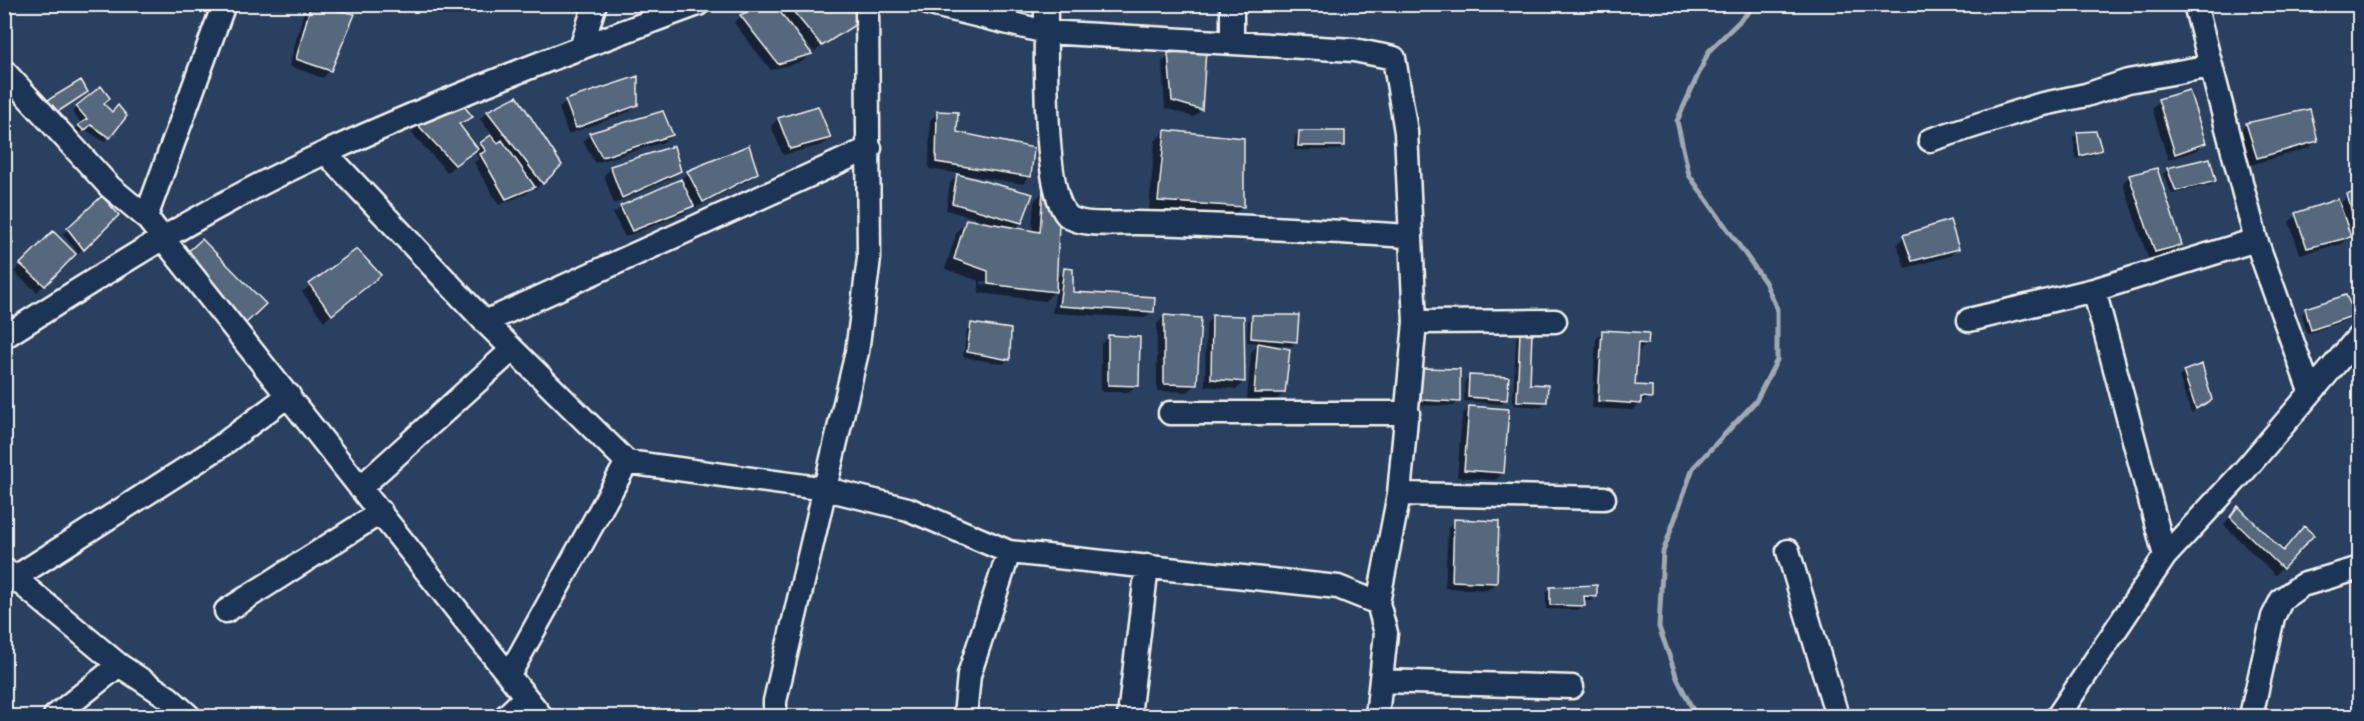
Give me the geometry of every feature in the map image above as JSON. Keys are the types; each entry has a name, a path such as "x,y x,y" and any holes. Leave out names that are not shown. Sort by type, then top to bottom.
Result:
{"street":[{"path":"146,217 224,4"},
{"path":"581,48 595,4"},
{"path":"4,337 161,238 326,153 581,48 698,4"},
{"path":"775,717 775,701 857,352 869,258 870,148 867,4"},
{"path":"930,4 1046,32 1232,41 1354,50 1394,58 1406,132 1409,236 1415,322 1399,494 1378,603 1386,633 1377,717"},
{"path":"1046,4 1047,132 1060,204 1069,217 1091,223 1177,223 1409,236"},
{"path":"1232,4 1232,41"},
{"path":"2195,4 2256,240 2310,391"},
{"path":"1930,140 2039,105 2085,95 2128,81 2211,66"},
{"path":"4,71 110,186 146,217 289,395 541,717"},
{"path":"485,322 870,148"},
{"path":"326,153 512,350 627,462 826,489 908,509 1009,552 1338,587 1378,603"},
{"path":"1969,320 2094,290 2256,240"},
{"path":"2094,290 2165,556"},
{"path":"1415,322 1555,321"},
{"path":"2058,717 2165,556 2244,471 2360,335"},
{"path":"360,488 487,376 512,350"},
{"path":"189,717 169,698 119,664 9,574 218,448 289,395"},
{"path":"1170,413 1408,413"},
{"path":"509,675 627,462"},
{"path":"1399,494 1604,498"},
{"path":"226,611 381,512"},
{"path":"1788,551 1837,717"},
{"path":"965,717 969,675 1009,552"},
{"path":"1129,717 1147,566"},
{"path":"2251,717 2273,617 2282,599 2302,585 2360,568"},
{"path":"55,717 119,664"},
{"path":"1382,681 1572,687"},
{"path":"506,717 526,697"}],"building":[{"path":"311,4 355,14 331,71 296,59"},
{"path":"765,4 774,4 812,54 778,64 740,15"},
{"path":"787,4 851,4 858,23 822,46"},
{"path":"1206,50 1202,110 1172,101 1168,53"},
{"path":"638,76 638,105 576,128 565,100"},
{"path":"81,80 88,92 56,113 43,103"},
{"path":"101,86 110,98 104,104 112,112 118,105 127,116 110,138 91,125 84,131 78,125 87,119 76,106"},
{"path":"2189,90 2206,143 2175,154 2158,99"},
{"path":"517,96 562,165 543,184 487,111"},
{"path":"463,105 473,117 459,124 478,149 455,165 417,124"},
{"path":"818,106 831,138 790,149 778,118"},
{"path":"2310,109 2318,141 2257,158 2246,123"},
{"path":"663,111 673,135 602,157 589,133"},
{"path":"937,111 958,112 957,132 1034,148 1031,177 936,162"},
{"path":"1165,130 1244,138 1244,207 1158,201"},
{"path":"1299,131 1345,131 1345,146 1298,146"},
{"path":"2096,131 2102,150 2080,156 2077,132"},
{"path":"491,135 498,143 502,140 535,187 506,199 480,154 486,151 480,143"},
{"path":"749,145 758,173 703,202 687,171"},
{"path":"674,146 681,171 622,198 610,166"},
{"path":"2210,158 2216,181 2176,191 2167,168"},
{"path":"2157,168 2182,245 2155,252 2129,175"},
{"path":"957,174 1033,194 1022,223 952,203"},
{"path":"681,179 694,206 632,231 620,206"},
{"path":"1043,190 1059,224 1056,292 988,284 988,271 954,259 966,219 1040,232"},
{"path":"2360,192 2360,243 2347,194"},
{"path":"102,196 119,215 84,250 67,228"},
{"path":"2338,199 2351,237 2307,248 2295,213"},
{"path":"1950,220 1959,249 1912,261 1903,235"},
{"path":"53,231 76,254 45,286 20,264"},
{"path":"4,235 13,243 4,254"},
{"path":"202,239 266,304 245,324 183,256"},
{"path":"357,249 381,275 332,315 309,284"},
{"path":"1064,268 1073,269 1073,292 1155,297 1154,312 1059,306"},
{"path":"2346,295 2355,315 2311,330 2305,308"},
{"path":"1164,315 1201,318 1197,385 1164,384"},
{"path":"1212,315 1244,316 1245,382 1211,379"},
{"path":"1252,315 1299,315 1297,342 1251,338"},
{"path":"971,323 1011,329 1010,360 967,352"},
{"path":"1602,330 1649,333 1648,344 1638,343 1635,385 1652,386 1652,398 1641,397 1641,404 1598,401"},
{"path":"1520,331 1532,332 1530,384 1548,385 1547,402 1517,401"},
{"path":"1108,335 1140,337 1139,386 1108,385"},
{"path":"1258,343 1290,349 1285,393 1254,393"},
{"path":"2202,364 2212,400 2196,409 2183,371"},
{"path":"1421,368 1460,369 1460,402 1421,400"},
{"path":"1469,375 1509,377 1507,400 1468,397"},
{"path":"1469,406 1509,409 1504,473 1464,470"},
{"path":"2238,506 2283,551 2304,526 2314,535 2283,569 2230,517"},
{"path":"1454,519 1499,521 1497,583 1452,581"},
{"path":"1597,585 1597,597 1584,596 1585,606 1550,605 1550,587"},
{"path":"2170,710 2186,716 2168,716"}],"waterway":[{"path":"1696,716 1677,678 1659,627 1663,552 1693,468 1756,401 1777,360 1777,309 1765,282 1689,175 1677,121 1709,51 1757,4"}]}
